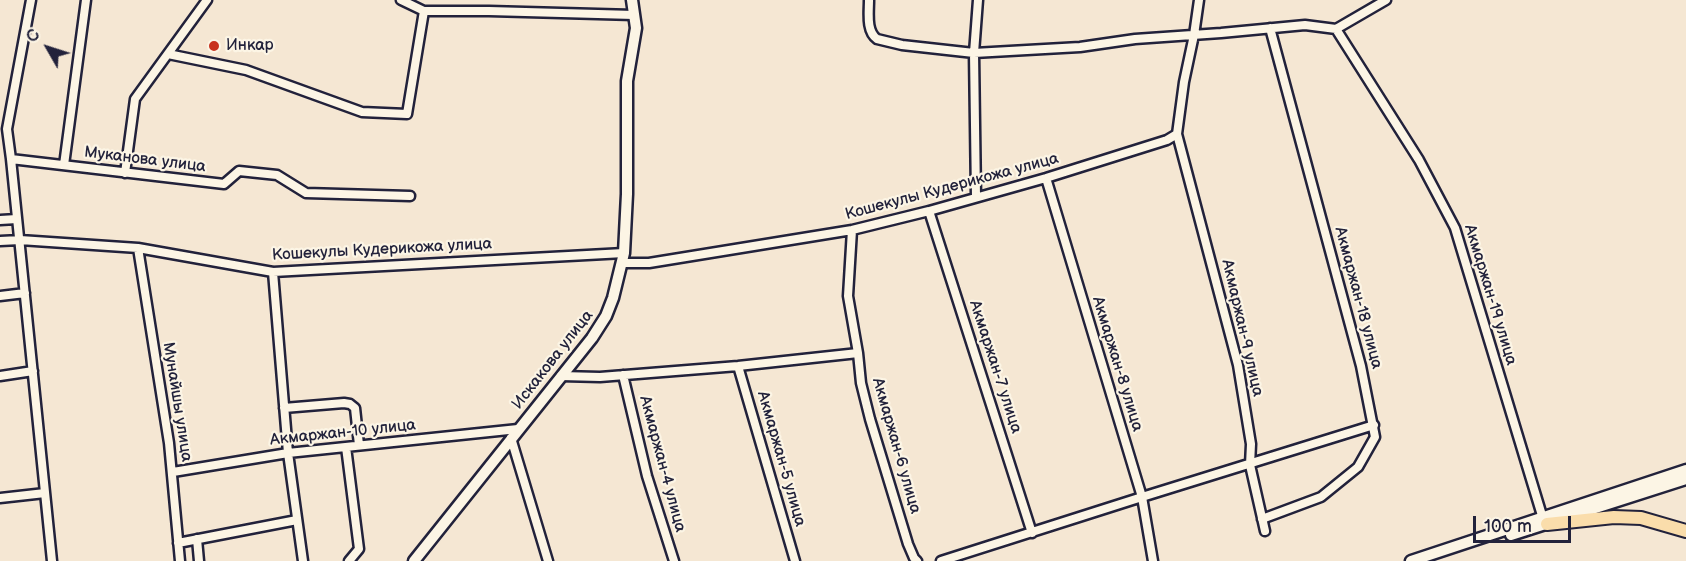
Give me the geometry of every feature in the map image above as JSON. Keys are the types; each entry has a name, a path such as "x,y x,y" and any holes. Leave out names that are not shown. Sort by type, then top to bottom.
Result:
{"main road":[{"path":"1544,522 1614,517 1641,518 1686,531"}],"street":[{"path":"31,0 3,129 12,159 52,561"},
{"path":"64,165 86,0"},
{"path":"125,173 135,99 207,0"},
{"path":"401,0 424,11 634,15"},
{"name":"Искакова улица","path":"414,561 592,338 614,298 623,258 627,194 627,81 636,28 632,0"},
{"path":"869,0 870,30 873,37 902,45 974,53 1080,48 1135,39 1270,27 1305,25 1336,29 1386,0"},
{"path":"976,197 974,53 978,0"},
{"path":"1177,134 1199,0"},
{"path":"168,54 246,70 362,112 407,114 424,11"},
{"name":"Акмаржан-18 улица","path":"1262,519 1321,497 1358,467 1375,437 1361,366 1270,27"},
{"name":"Акмаржан-19 улица","path":"1336,29 1419,160 1455,228 1544,522"},
{"name":"Кошекулы Кудерикожа улица","path":"0,241 20,240 138,248 273,272 623,258 649,263 852,230 1046,178 1167,140 1177,134"},
{"name":"Акмаржан-9 улица","path":"1177,134 1238,365 1251,444 1250,465 1265,531"},
{"name":"Муканова улица","path":"12,159 224,184 239,171 277,175 306,193 410,196"},
{"name":"Акмаржан-8 улица","path":"1046,178 1142,497 1153,561"},
{"name":"Акмаржан-7 улица","path":"929,211 1032,533"},
{"path":"0,220 17,219"},
{"name":"Акмаржан-6 улица","path":"852,230 848,296 861,383 908,544 917,561"},
{"name":"Мунайшы улица","path":"138,248 173,472 180,561"},
{"path":"273,272 288,453 303,561"},
{"path":"0,296 25,293"},
{"path":"561,376 579,378 623,375 858,353"},
{"name":"Акмаржан-5 улица","path":"738,366 795,561"},
{"path":"0,376 33,371"},
{"name":"Акмаржан-4 улица","path":"623,375 647,476 674,561"},
{"path":"284,408 350,404 355,408 359,445"},
{"path":"941,561 1374,426"},
{"path":"515,434 548,561"},
{"name":"Акмаржан-10 улица","path":"173,472 288,453 359,445 515,434"},
{"path":"346,447 359,549 350,561"},
{"path":"1425,561 1544,522 1686,470"},
{"path":"1411,561 1686,479"},
{"path":"0,498 45,493"},
{"path":"178,543 297,520"},
{"path":"197,539 199,561"}],"place":[{"name":"Инкар","path":"214,46"}]}
